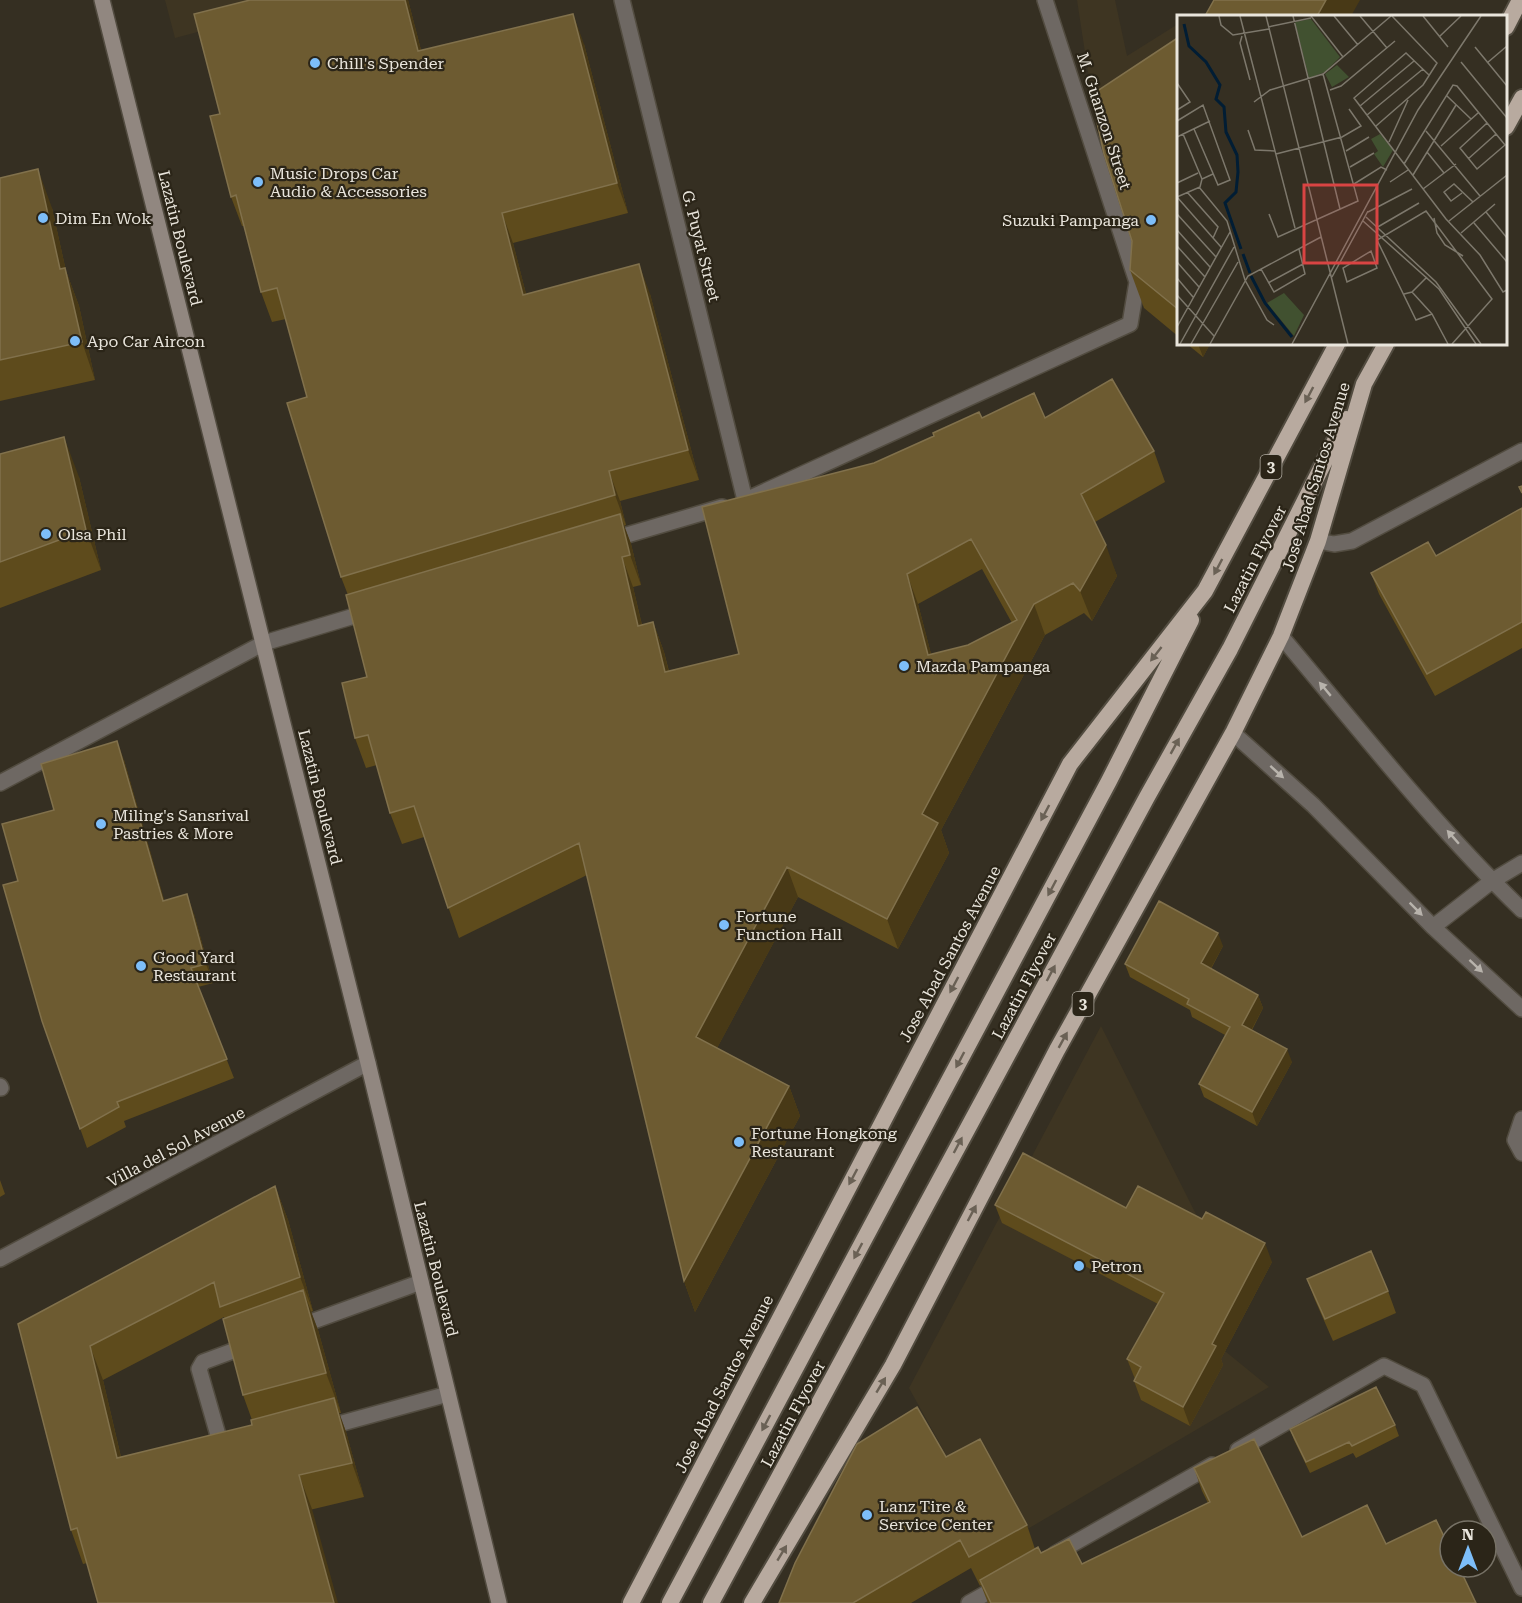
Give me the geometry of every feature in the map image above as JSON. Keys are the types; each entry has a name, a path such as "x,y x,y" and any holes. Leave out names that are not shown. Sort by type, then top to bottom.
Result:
{"highway":[{"path":"1507,25 1520,0"},
{"path":"1507,126 1522,98"},
{"name":"Jose Abad Santos Avenue","path":"631,1603 1070,764 1205,591 1336,345"},
{"name":"Jose Abad Santos Avenue","path":"752,1603 893,1365 1057,1050 1233,733 1281,636 1318,542 1364,384 1385,345"},
{"name":"Lazatin Flyover","path":"711,1603 1147,797 1230,649 1364,384"},
{"name":"Lazatin Flyover","path":"670,1603 1109,781 1205,591"}],"main road":[{"name":"Lazatin Boulevard","path":"102,0 264,643 499,1603"}],"street":[{"name":"G. Puyat Street","path":"622,0 745,500"},
{"name":"M. Guanzon Street","path":"745,500 1130,324 1137,282 1045,0"},
{"path":"1318,542 1334,544 1352,542 1522,451"},
{"path":"599,543 745,500"},
{"path":"0,783 264,643 386,607"},
{"path":"1281,636 1380,754 1492,880 1522,910"},
{"path":"1233,733 1313,805 1433,927 1522,1009"},
{"path":"1433,927 1492,880 1522,862"},
{"name":"Villa del Sol Avenue","path":"0,1259 368,1063"},
{"path":"1522,1119 1515,1140 1522,1153"},
{"path":"239,1451 228,1449 219,1442 199,1369 203,1362 421,1282"},
{"path":"1042,1562 1384,1366 1423,1385 1522,1588"},
{"path":"305,1433 448,1394"},
{"path":"969,1603 1011,1579"}],"shaded area":[{"path":"165,0 318,0 175,38"},
{"path":"1077,0 1115,0 1127,56 1177,25 1177,72 1095,118"},
{"name":"Petron","path":"1101,1026 1204,1230 1165,1302 1269,1387 997,1547 909,1388"}],"building":[{"path":"250,0 405,0 418,51 573,14 617,183 502,213 523,295 639,264 688,450 609,471 615,495 341,577 287,403 307,397 277,288 261,292 236,195 231,197 210,116 220,114 194,14"},
{"path":"1214,0 1326,0 1318,15 1206,15"},
{"name":"Suzuki Pampanga","path":"1177,38 1177,308 1130,270 1132,241 1104,154 1091,95"},
{"path":"38,169 60,269 65,268 82,342 0,360 0,178"},
{"path":"1112,379 1154,451 1081,494 1106,545 1080,591 1073,583 1034,604 922,814 938,823 887,919 787,867 696,1037 789,1086 684,1281 579,843 448,908 414,806 390,813 368,735 355,738 342,683 367,677 346,595 620,514 630,555 622,557 638,626 653,622 665,672 739,654 702,507 874,463 934,436 933,433 979,412 982,418 1034,393 1045,418","holes":["971,539 1017,620 968,645 928,655 907,574"]},
{"path":"64,437 86,530 0,562 0,454"},
{"path":"1522,508 1522,622 1427,674 1371,573 1428,542 1436,556"},
{"path":"117,741 163,901 187,894 206,964 191,968 227,1059 117,1102 119,1107 80,1129 42,1021 3,885 18,881 2,824 54,810 41,764"},
{"path":"1159,901 1218,933 1201,963 1258,995 1242,1025 1287,1049 1252,1112 1199,1084 1230,1027 1187,1004 1189,999 1125,964"},
{"path":"1023,1153 1126,1208 1138,1186 1202,1219 1206,1212 1265,1243 1212,1344 1216,1346 1183,1407 1134,1381 1141,1367 1127,1359 1164,1293 995,1205"},
{"path":"275,1186 300,1277 220,1307 214,1282 90,1346 117,1458 252,1425 251,1420 334,1398 352,1463 299,1475 334,1603 98,1603 77,1528 71,1530 18,1324"},
{"path":"1371,1251 1388,1291 1325,1319 1307,1279"},
{"path":"303,1290 326,1373 243,1395 223,1319"},
{"path":"1376,1387 1395,1425 1352,1446 1349,1442 1306,1462 1290,1429"},
{"path":"917,1407 946,1457 980,1439 1027,1525 969,1557 960,1540 853,1603 779,1603 795,1563 857,1444"},
{"path":"1254,1439 1302,1537 1367,1505 1386,1544 1436,1520 1438,1524 1438,1579 1465,1579 1476,1603 991,1603 980,1580 1038,1547 1041,1553 1069,1539 1082,1564 1210,1502 1194,1468"}],"place":[{"name":"Chill's Spender","path":"315,63"},
{"name":"Music Drops Car Audio & Accessories","path":"258,182"},
{"name":"Dim En Wok","path":"43,218"},
{"name":"Suzuki Pampanga","path":"1151,220"},
{"name":"Apo Car Aircon","path":"75,341"},
{"name":"Olsa Phil","path":"46,534"},
{"name":"Mazda Pampanga","path":"904,666"},
{"name":"Miling's Sansrival Pastries & More","path":"101,824"},
{"name":"Fortune Function Hall","path":"724,925"},
{"name":"Good Yard Restaurant","path":"141,966"},
{"name":"Fortune Hongkong Restaurant","path":"739,1142"},
{"name":"Petron","path":"1079,1266"},
{"name":"Lanz Tire & Service Center","path":"867,1515"}]}
